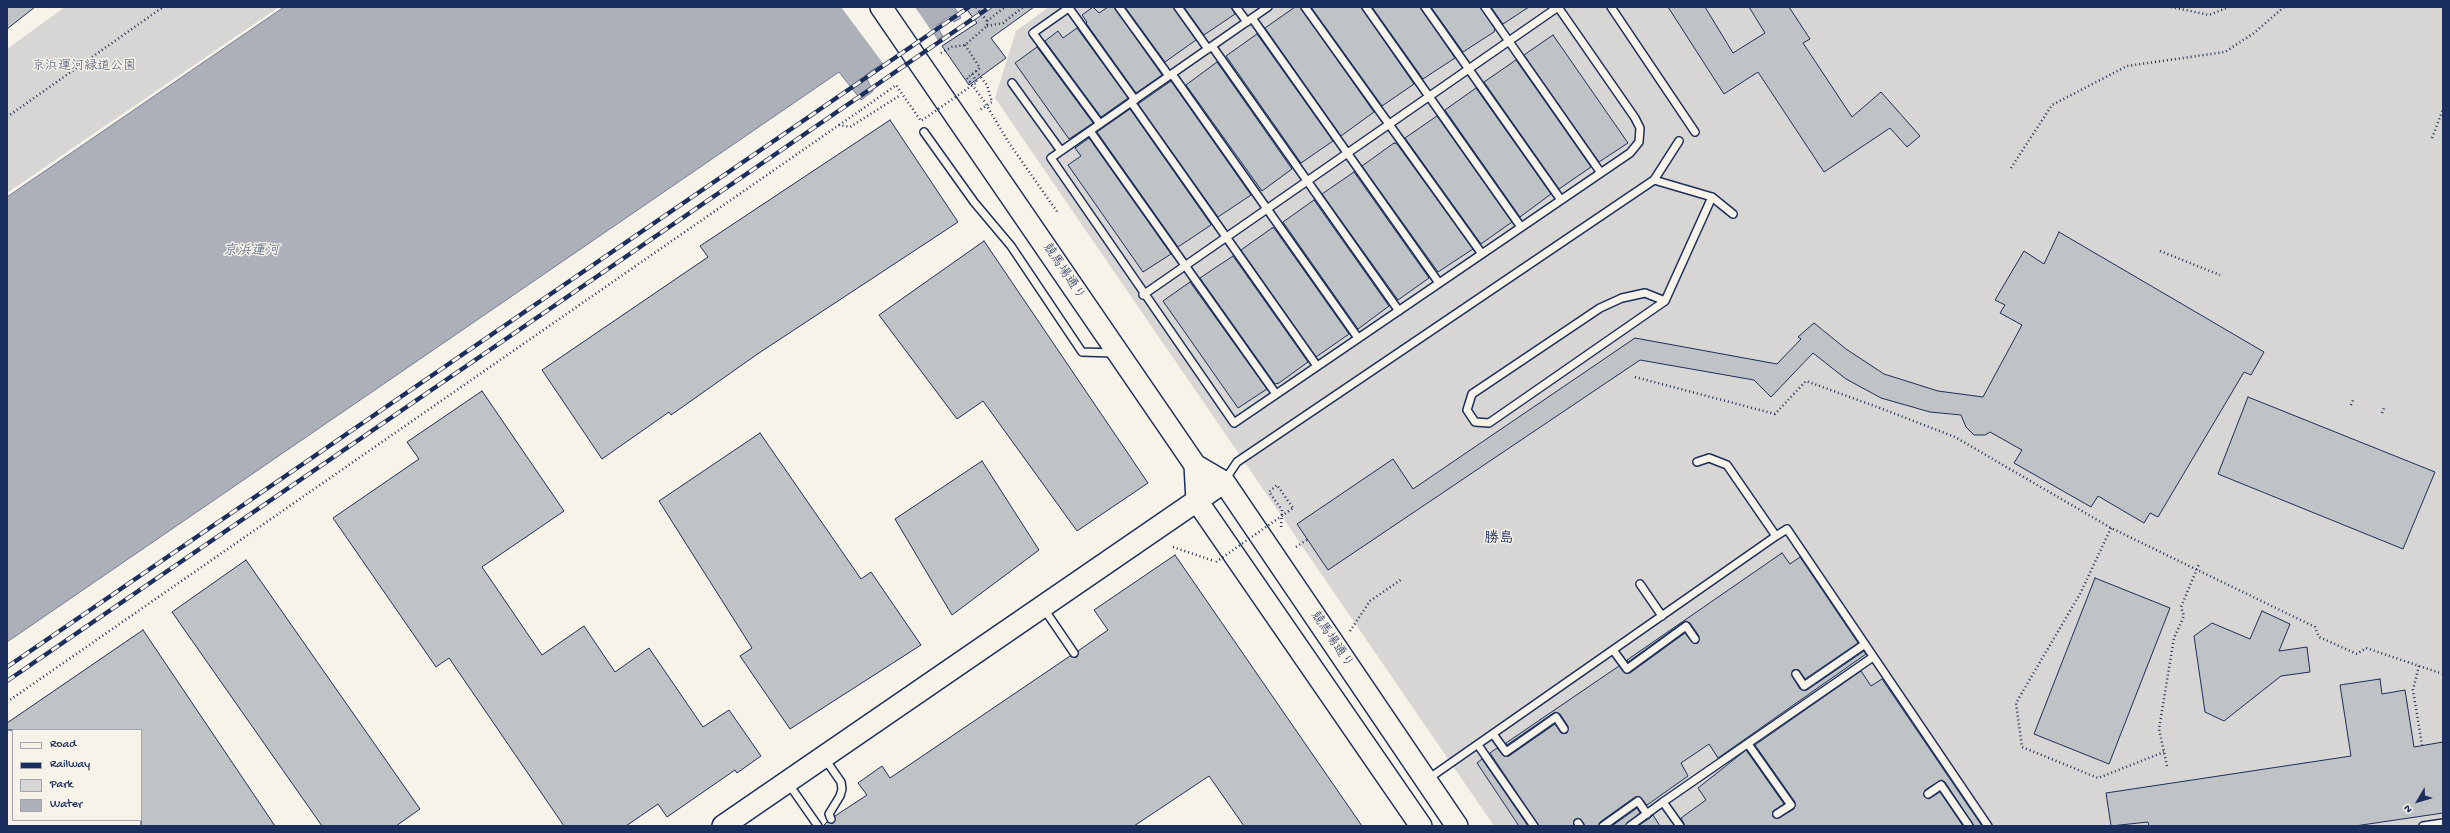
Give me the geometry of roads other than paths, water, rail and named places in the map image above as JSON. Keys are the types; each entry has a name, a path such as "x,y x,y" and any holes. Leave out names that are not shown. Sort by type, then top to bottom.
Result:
{"street":[{"name":"競馬場通り","path":"881,7 1195,465 1224,482 1458,826"},
{"path":"1195,465 1197,501 1421,826"},
{"path":"723,826 1224,482"}],"lane":[{"path":"1119,7 1267,209 1358,338"},
{"path":"1178,7 1210,47 1307,181 1398,311"},
{"path":"1236,7 1250,20 1348,153 1439,283"},
{"path":"1143,294 1509,41 1548,10 1558,7 1635,118 1640,128 1639,142 1630,153 1234,423 1143,294 1051,158 1268,7"},
{"path":"1305,7 1482,254"},
{"path":"1366,7 1521,227"},
{"path":"1425,7 1561,200"},
{"path":"1485,7 1601,173"},
{"path":"1611,7 1694,132"},
{"path":"1100,124 1033,33 1069,8 1226,237 1317,366"},
{"path":"1012,83 1061,151"},
{"path":"1090,131 1276,394"},
{"path":"924,132 974,202 1011,246 1082,352 1118,353"},
{"path":"1224,482 1237,462 1654,180 1679,141"},
{"path":"1654,180 1712,197 1733,214"},
{"path":"1665,301 1646,293 1622,298 1600,308 1472,394 1467,410 1475,422 1489,423 1665,301 1712,197"},
{"path":"1697,462 1709,458 1727,465 1776,536"},
{"path":"1426,780 1787,529 1988,826"},
{"path":"1640,584 1662,616"},
{"path":"1043,607 1074,653"},
{"path":"1613,650 1626,669 1686,626 1696,639"},
{"path":"1796,674 1804,686 1865,644"},
{"path":"1630,826 1874,657"},
{"path":"1493,734 1506,752 1556,717 1564,728"},
{"path":"1478,744 1534,826"},
{"path":"1748,744 1790,805 1777,814"},
{"path":"824,757 841,782 842,789 840,796 829,814 831,819"},
{"path":"787,782 818,826"},
{"path":"1928,794 1941,785 1969,826"},
{"path":"1603,826 1638,801 1647,814"},
{"path":"1664,802 1680,826"},
{"path":"2423,826 2443,823"}],"water":[{"name":"京浜運河","path":"284,7 954,7 961,18 954,22 950,16 936,26 943,36 891,72 884,62 865,75 873,91 861,100 839,72 7,642 7,197"}],"railway":[{"path":"7,667 969,7"},
{"path":"7,681 990,7"}],"district":[{"name":"勝島","path":"1499,540"}],"park label":[{"name":"京浜運河緑道公園","path":"84,67"}]}
